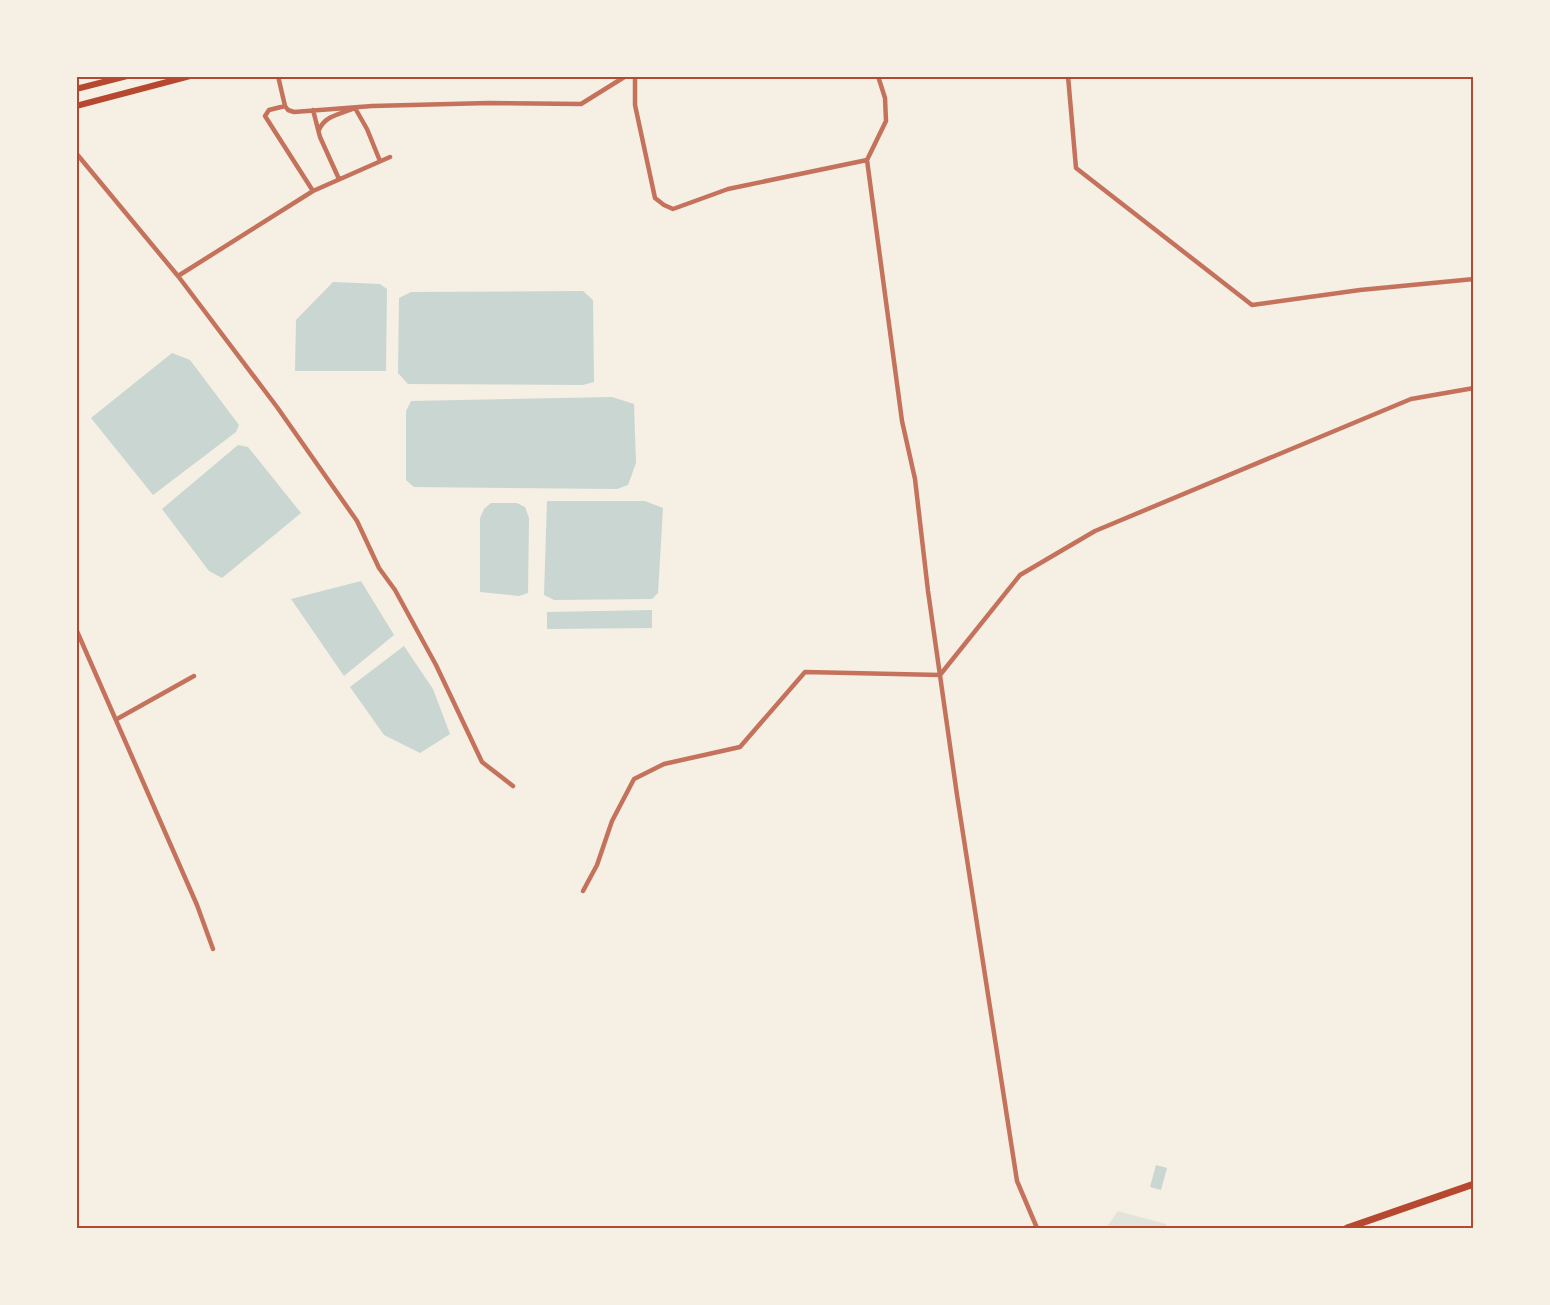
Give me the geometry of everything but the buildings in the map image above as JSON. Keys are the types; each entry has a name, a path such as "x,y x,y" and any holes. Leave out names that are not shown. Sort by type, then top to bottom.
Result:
{"main road":[{"path":"76,89 127,76"},
{"path":"76,106 190,76"},
{"path":"1347,1228 1473,1184"}],"street":[{"path":"278,76 285,106 290,111 489,103 580,104 626,76"},
{"path":"635,76 635,105 655,198 664,206 673,209 728,189 867,160"},
{"path":"878,76 885,98 886,121 867,160 902,420 915,479 928,591 957,795 1017,1181 1037,1228"},
{"path":"1068,76 1076,168 1252,305 1360,290 1473,279"},
{"path":"285,106 269,110 266,116 313,191"},
{"path":"319,130 328,117 355,108"},
{"path":"355,108 380,161"},
{"path":"313,110 320,137 339,179"},
{"path":"76,153 178,276 277,407 357,520 379,568 395,590 431,655 482,762 513,786"},
{"path":"178,276 313,191 390,157"},
{"path":"940,675 1020,575 1095,531 1411,399 1473,388"},
{"path":"76,629 117,718 122,736 197,905 213,949"},
{"path":"583,891 597,865 612,821 634,779 664,764 740,747 806,672 940,675"},
{"path":"117,718 194,676"}],"shaded area":[{"path":"333,282 380,284 387,289 386,371 295,371 296,320"},
{"path":"583,291 593,300 594,382 583,385 408,384 398,373 399,298 411,292"},
{"path":"172,353 190,360 239,425 236,432 153,495 91,418"},
{"path":"612,397 634,404 636,463 628,485 617,489 414,487 406,480 406,411 411,401"},
{"path":"238,445 248,447 301,513 222,578 209,571 162,509"},
{"path":"547,501 645,501 663,508 658,593 652,599 554,600 544,595"},
{"path":"491,503 517,503 525,507 529,518 528,593 519,596 480,592 480,518 484,509"},
{"path":"361,581 394,635 344,676 291,599"},
{"path":"652,610 652,628 547,629 547,612"},
{"path":"404,646 433,689 450,734 420,753 384,735 350,687"},
{"path":"1156,1165 1167,1168 1161,1190 1150,1187"},
{"path":"1118,1211 1166,1224 1167,1228 1106,1228"}]}
